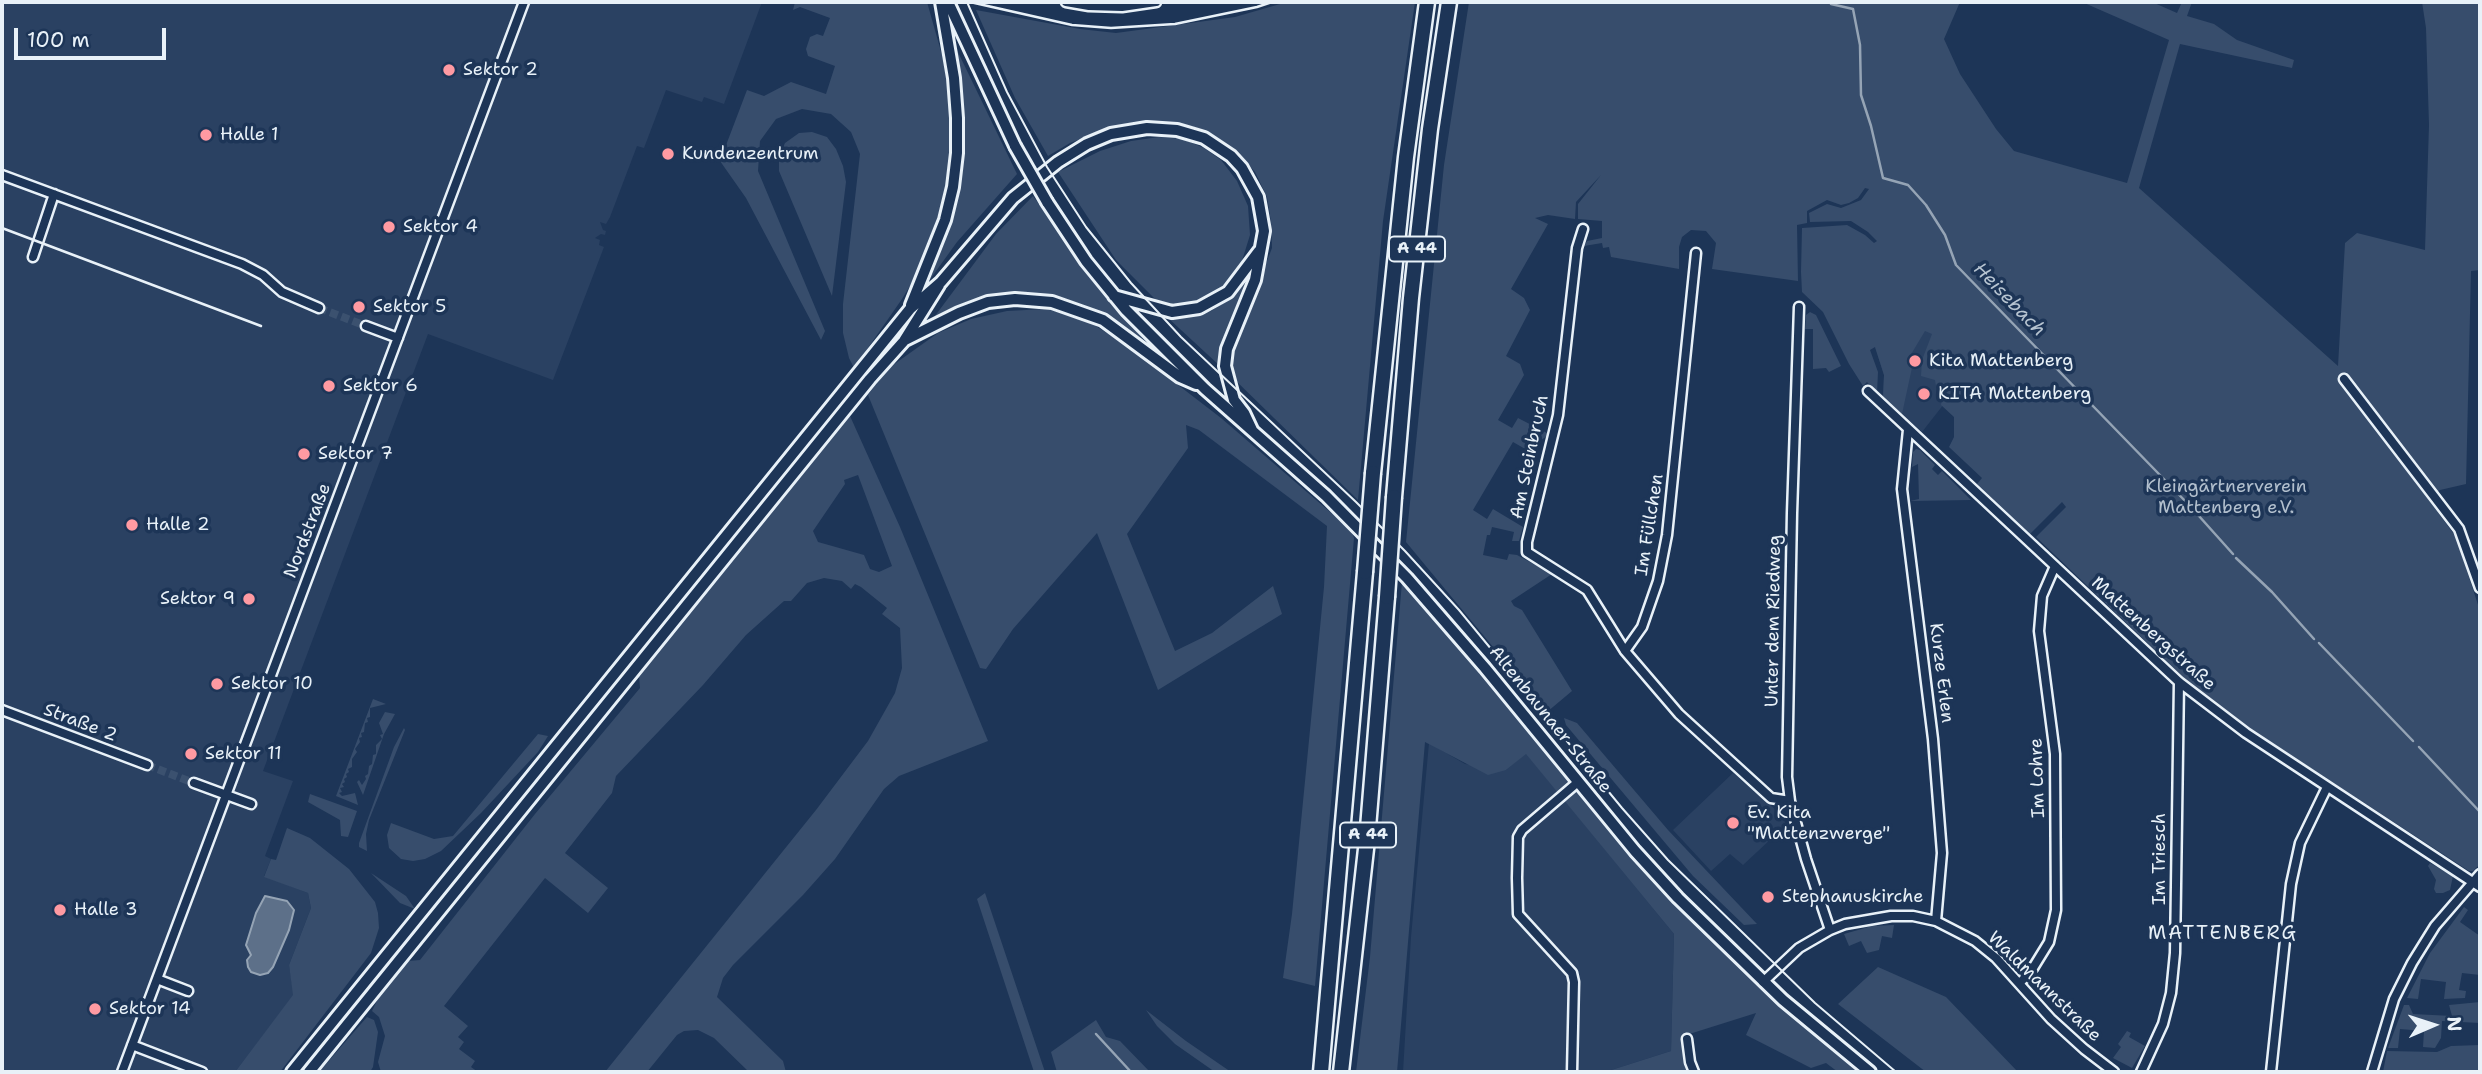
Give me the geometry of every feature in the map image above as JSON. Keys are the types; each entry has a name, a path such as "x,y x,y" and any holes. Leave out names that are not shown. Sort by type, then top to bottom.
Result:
{"highway":[{"name":"A 44","path":"1321,1072 1373,473 1406,157 1427,2"},
{"name":"A 44","path":"1341,1072 1367,840 1413,285 1432,117 1449,2"}],"main road":[{"path":"910,309 945,219 953,187 957,153 954,78 941,2"},
{"path":"948,2 1015,146 1047,202 1086,261 1114,296 1205,389"},
{"path":"292,1072 910,309 940,282 1000,212 1044,172 1087,144 1111,134 1139,129 1164,129 1191,134 1211,142 1231,156 1252,182 1263,216 1262,246 1255,280 1227,349 1225,366 1234,400 1252,430"},
{"path":"1114,296 1171,312 1199,308 1228,292 1262,246"},
{"path":"309,1072 870,379 904,341 934,296 940,282"},
{"path":"904,341 958,313 988,302 1015,299 1052,302 1102,320 1180,377 1205,389"},
{"name":"Altenbaunaer Straße","path":"1205,389 1326,496 1406,578 1678,898 1763,982 1870,1072"}],"street":[{"name":"Nordstraße","path":"122,1072 524,2"},
{"path":"1066,2 1122,7 1156,2"},
{"path":"2,175 242,264 263,275 282,292 319,308"},
{"path":"33,257 54,194"},
{"name":"Am Steinbruch","path":"1583,229 1577,247 1558,415 1527,542 1527,552 1587,590 1625,650"},
{"name":"Im Füllchen","path":"1625,650 1642,627 1658,581 1667,535 1696,253"},
{"name":"Unter dem Riedweg","path":"1799,307 1787,740 1790,801 1816,893 1830,929"},
{"path":"366,326 398,338"},
{"path":"2344,379 2459,529 2480,588"},
{"name":"Mattenbergstraße","path":"1868,391 2179,682 2246,733 2480,887"},
{"name":"Kurze Erlen","path":"1908,430 1902,489 1934,739 1942,853 1936,921"},
{"name":"Im Lohre","path":"2020,983 2049,942 2056,910 2055,754 2039,631 2042,596 2055,566"},
{"path":"1625,650 1679,714 1771,798 1790,801"},
{"name":"Im Triesch","path":"2141,1072 2163,1024 2171,993 2175,949 2179,682"},
{"name":"Straße 2","path":"2,710 147,765"},
{"path":"1572,1072 1572,973 1518,914 1517,878 1518,837 1522,830 1578,782"},
{"path":"194,783 251,804"},
{"path":"2271,1072 2291,884 2300,843 2327,787"},
{"path":"2372,1072 2393,999 2406,975 2435,926 2480,874"},
{"name":"Waldmannstraße","path":"1763,982 1799,948 1830,929 1867,918 1891,916 1913,916 1936,921 1975,941 1996,958 2059,1026 2114,1072"},
{"path":"157,979 187,991"},
{"path":"1687,1039 1694,1072"},
{"path":"132,1045 202,1072"}],"shaded area":[{"path":"2,2 762,2 724,104 704,97 702,102 666,90 644,148 637,146 610,217 606,224 600,222 606,231 605,235 601,234 595,238 600,240 599,245 604,247 553,380 428,334 263,771 293,781 265,856 271,859 264,876 308,893 311,908 289,965 294,995 235,1072 2,1072"},
{"name":"Kita Mattenberg","path":"1953,285 1951,395 1922,432 1883,397 1884,375 1875,347"},
{"path":"1429,743 1465,764 1506,770 1526,753 1674,934 1671,1051 1605,1072 1403,1072 1411,937"},
{"name":"Ev. Kita \"Mattenzwerge\"","path":"1733,773 1783,816 1786,825 1743,865 1730,854 1711,871 1673,830"},
{"path":"265,896 287,901 294,910 289,930 273,967 268,973 260,975 251,972 248,967 247,960 251,955 246,945 256,913"}],"green space":[{"path":"795,2 927,2 942,55 950,98 952,139 949,178 924,263 854,368 843,333 843,304 860,154 851,132 831,114 802,109 776,119 760,141 758,171 825,331 821,340 746,198 720,161 747,90 764,96 791,82 826,94 835,66 808,56 806,49 810,37 817,34 823,36 830,18 800,7 793,10"},
{"path":"1287,2 1415,2 1383,221 1358,500 1232,377 1229,369 1230,357 1272,248 1267,197 1255,172 1238,153 1206,130 1150,121 1116,126 1070,143 1048,156 1015,98 976,10 1116,33 1235,17"},
{"name":"Kleingärtnerverein Mattenberg e.V.","path":"1469,2 1960,2 1944,39 1960,74 1996,129 2014,151 2127,183 2169,40 2082,2 2152,2 2177,13 2182,2 2192,2 2187,16 2214,24 2237,40 2294,60 2292,68 2180,44 2139,188 2338,366 2345,243 2357,233 2425,250 2429,125 2426,28 2422,2 2480,2 2480,270 2471,271 2466,484 2440,490 2428,499 2456,537 2480,611 2480,864 2473,871 2469,871 2249,728 2182,676 2036,537 2066,507 2062,502 2030,534 1977,484 1982,478 1949,447 1954,437 1954,417 1941,405 1942,398 1938,395 1939,389 1935,380 1921,376 1922,360 1932,334 1925,331 1910,356 1913,363 1902,414 1883,397 1884,375 1875,347 1870,350 1878,372 1877,393 1867,382 1863,386 1823,312 1802,292 1801,272 1802,228 1847,225 1874,243 1877,241 1851,221 1810,222 1809,213 1827,204 1841,208 1861,200 1869,189 1865,188 1858,198 1849,203 1841,205 1827,200 1807,211 1807,223 1797,225 1798,281 1712,269 1716,243 1706,231 1691,230 1682,237 1679,269 1611,257 1609,247 1603,248 1602,243 1584,246 1587,241 1602,238 1602,221 1578,219 1578,204 1601,175 1576,202 1575,219 1548,215 1535,218 1548,224 1511,289 1524,298 1530,310 1506,356 1520,364 1524,375 1498,420 1512,428 1518,418 1547,433 1547,436 1527,450 1513,442 1473,510 1487,519 1493,509 1523,527 1519,541 1512,541 1514,532 1492,527 1490,535 1487,535 1483,555 1507,560 1509,554 1517,555 1552,574 1511,601 1522,610 1572,691 1547,712 1406,542 1444,165"},
{"path":"955,46 1017,174 957,242 926,285 946,237 960,186 965,138"},
{"path":"812,132 827,137 836,149 846,182 832,296 779,171 779,156 785,143 799,133"},
{"path":"1159,137 1183,139 1204,148 1221,160 1237,181 1248,206 1250,235 1241,264 1228,282 1203,301 1184,306 1161,305 1116,260 1058,172 1100,151 1131,141"},
{"path":"1033,196 1087,271 1146,343 1101,312 1045,294 984,298 932,320 996,234"},
{"path":"1250,272 1246,290 1228,330 1220,366 1167,317 1185,318 1211,311 1233,297"},
{"path":"1045,309 1081,317 1125,344 1221,418 1351,530 1354,538 1315,986 1283,978 1292,914 1324,587 1327,526 1199,430 1186,425 1188,448 1127,534 1175,651 1212,633 1273,586 1282,614 1158,690 1097,533 1013,629 986,669 980,668 868,395 886,370 938,333 971,319 1007,311"},
{"path":"1810,312 1816,315 1841,366 1829,372 1826,368 1813,369 1813,329 1805,329 1806,315"},
{"path":"850,416 900,527 988,741 899,776 884,789 835,859 723,978 717,997 783,1061 786,1072 749,1072 714,1038 698,1030 684,1031 677,1035 647,1072 605,1072 816,810 868,741 895,693 902,668 900,628 882,614 887,608 861,587 855,584 851,589 842,581 824,578 807,583 791,601 784,601 746,635 703,685 616,776 612,793 565,853 608,888 588,913 545,878 444,1006 468,1026 458,1037 464,1042 459,1049 475,1061 471,1067 478,1072 381,1072 378,1062 385,1036 379,1017 372,1011 380,994 408,961 420,960 535,814 640,688 639,676","holes":["858,475 892,566 879,572 870,569 864,555 818,542 813,531 845,484 844,480"]},
{"path":"1916,449 1935,465 1932,469 1938,475 1942,471 1971,500 1910,501 1919,499 1918,464 1912,467 1913,452"},
{"path":"1402,582 1441,625 1660,889 1767,993 1859,1072 1838,1072 1826,1063 1811,1068 1746,1035 1756,1013 1683,1036 1686,1064 1690,1072 1605,1072 1671,1051 1674,934 1526,754 1506,770 1488,775 1425,742 1397,1072 1356,1072 1370,957"},
{"path":"373,699 386,704 370,708 370,717 367,718 368,722 365,723 364,732 361,733 362,737 355,749 357,752 352,759 352,767 348,769 342,784 344,787 340,788 342,792 339,793 342,796 355,793 358,805 336,796"},
{"path":"385,712 395,714 384,734 363,795 357,782 359,780 362,785 366,779 373,755 376,754 376,745 382,739 379,723"},
{"path":"1564,718 1577,723 1668,830 1757,924 1744,925 1693,876 1566,725"},
{"path":"404,728 369,820 367,851 359,847 359,843 394,747"},
{"path":"538,734 548,736 538,752 441,851 425,859 413,861 401,859 389,848 387,835 391,823 434,839 453,836"},
{"path":"310,794 357,811 348,837 341,836 340,820 308,802"},
{"path":"287,828 310,838 349,869 375,902 379,928 371,953 280,1072 235,1072 293,995 289,965 311,908 308,893 264,877 271,859 276,860"},
{"path":"2430,863 2453,876 2450,890 2436,893 2436,880 2428,866"},
{"path":"371,873 406,896 415,909 400,903"},
{"path":"985,893 1045,1072 1034,1072 977,899"},
{"path":"2464,907 2468,910 2460,922 2480,936 2480,975 2462,973 2459,990 2466,991 2465,998 2444,999 2446,982 2421,979 2418,999 2407,998 2430,953"},
{"path":"1894,925 1892,938 1882,936 1879,950 1867,953 1861,941 1849,946 1844,934 1872,926"},
{"path":"1878,967 1946,997 2018,1072 1926,1072 1838,1004"},
{"path":"2480,1002 2480,1023 2442,1021 2441,1038 2435,1048 2423,1047 2424,1031 2400,1029 2398,1048 2388,1048 2404,1005 2409,1005 2413,1014 2452,1016 2449,1005"},
{"path":"1146,1010 1231,1072 1215,1072 1175,1044"},
{"path":"367,1017 374,1020 378,1032 370,1072 319,1072"},
{"path":"1096,1020 1106,1037 1120,1041 1150,1072 1057,1072 1051,1052"},
{"path":"2127,1031 2131,1033 2129,1037 2145,1046 2132,1068 2113,1058"},
{"path":"2480,1045 2478,1072 2383,1072 2387,1051 2437,1052 2451,1046"}],"waterway":[{"name":"Heisebach","path":"1830,2 1853,9 1860,45 1861,95 1883,178 1908,185 1926,205 1945,235 1956,265 2190,506 2233,554"},
{"name":"Heisebach","path":"2236,558 2272,592 2314,639"},
{"name":"Heisebach","path":"2319,643 2413,741"},
{"name":"Heisebach","path":"2419,747 2480,812"},
{"path":"1096,1034 1131,1072"}],"tunnel":[{"path":"319,308 366,326"},
{"path":"147,765 194,783"}],"tram line":[{"path":"967,2 1007,92 1047,167 1086,227 1131,283 1181,337 1405,551 1459,610 1668,860 1815,1003 1896,1072"}],"railway":[{"path":"970,2 1072,25 1111,28 1175,24 1272,2"},
{"path":"2,228 261,326"}],"place":[{"name":"Sektor 2","path":"449,70"},
{"name":"Halle 1","path":"206,135"},
{"name":"Kundenzentrum","path":"668,154"},
{"name":"Sektor 4","path":"389,227"},
{"name":"Sektor 5","path":"359,307"},
{"name":"Kita Mattenberg","path":"1915,361"},
{"name":"Sektor 6","path":"329,386"},
{"name":"KITA Mattenberg","path":"1924,394"},
{"name":"Sektor 7","path":"304,454"},
{"name":"Halle 2","path":"132,525"},
{"name":"Sektor 9","path":"249,599"},
{"name":"Sektor 10","path":"217,684"},
{"name":"Sektor 11","path":"191,754"},
{"name":"Ev. Kita \"Mattenzwerge\"","path":"1733,823"},
{"name":"Stephanuskirche","path":"1768,897"},
{"name":"Halle 3","path":"60,910"},
{"name":"Sektor 14","path":"95,1009"}],"district":[{"name":"MATTENBERG","path":"2223,934"}]}
